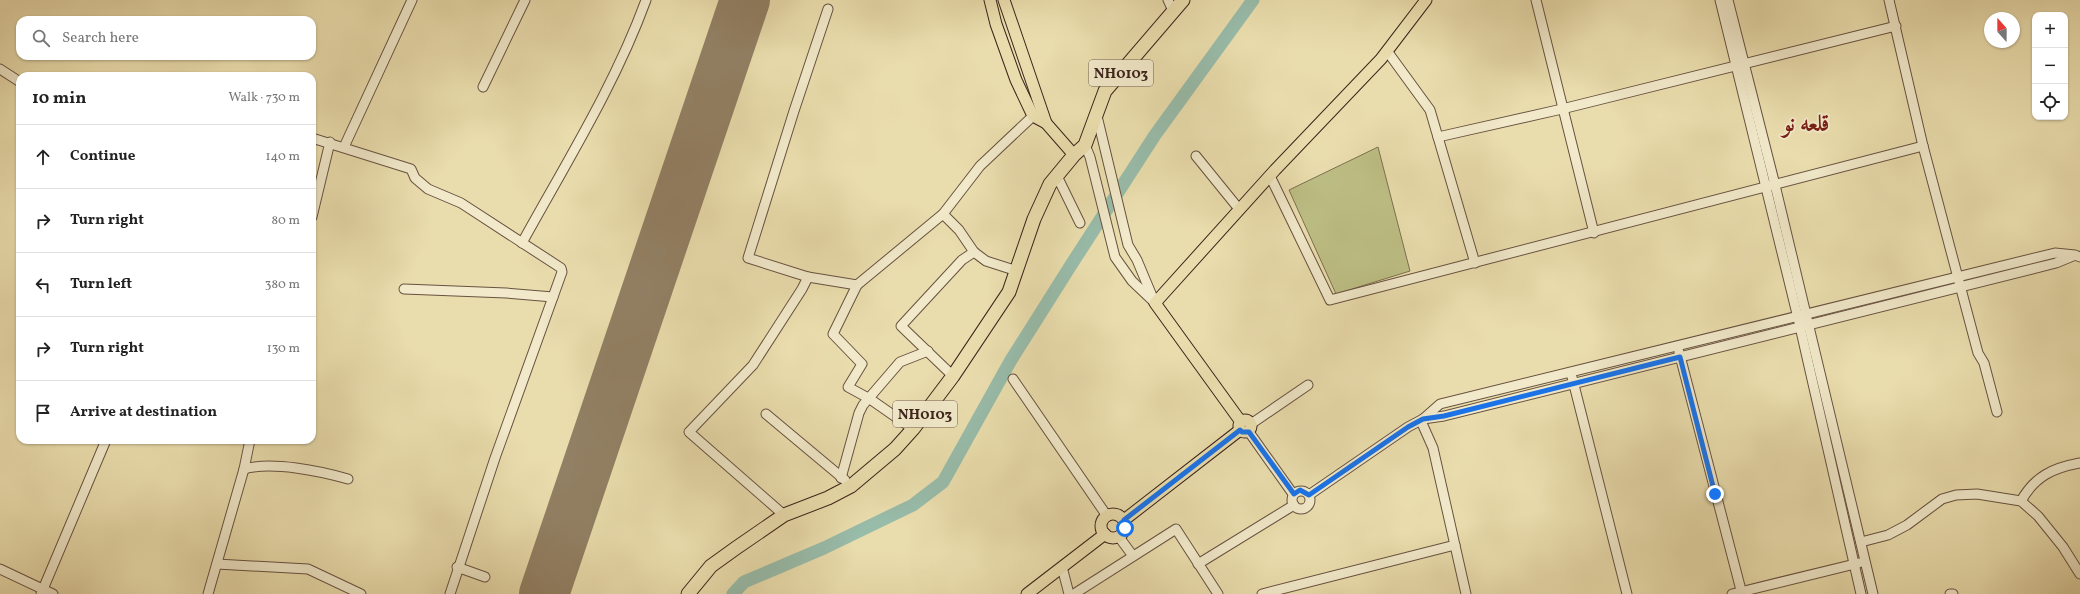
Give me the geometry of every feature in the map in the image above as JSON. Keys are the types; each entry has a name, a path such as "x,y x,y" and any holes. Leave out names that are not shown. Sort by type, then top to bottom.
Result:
{"highway":[{"name":"NH0103","path":"688,594 711,566 784,515 828,498 846,482 895,449 913,430 953,376 1009,292 1034,219 1050,184 1074,155 1085,145 1105,91 1171,5 1183,0"}],"main road":[{"path":"990,0 996,24 1016,80 1033,116 1046,123 1074,155"},
{"path":"1004,0 1046,123"},
{"path":"1124,520 1245,427 1155,303 1239,209 1387,51 1426,0"},
{"path":"1115,514 1124,520 1125,528 1119,536 1112,538 1105,534 1101,526 1107,516 1115,514"},
{"path":"1027,594 1105,534"}],"street":[{"path":"344,147 412,0"},
{"path":"483,87 525,0"},
{"path":"522,243 631,43 646,0"},
{"path":"1536,0 1594,233"},
{"path":"1720,0 1775,185 1861,594"},
{"path":"1728,0 1766,187 1802,317"},
{"path":"1889,0 1924,146 1978,353 1984,363 1997,412"},
{"path":"828,9 748,258 751,261 808,277 857,285"},
{"path":"1438,137 1562,109 1896,26"},
{"path":"1387,51 1430,110 1475,263"},
{"path":"0,69 16,79"},
{"path":"913,430 870,399 848,386 862,364 833,334 857,285 943,214 980,166 1033,116"},
{"path":"1097,116 1128,245 1137,260 1155,303"},
{"path":"316,139 411,168 415,178 428,189 461,203 561,268 562,272 457,567 450,594"},
{"path":"316,200 330,142"},
{"path":"1085,145 1093,168 1115,257 1132,281 1155,303"},
{"path":"1270,176 1330,300 1594,233 1924,146"},
{"path":"1196,156 1239,209"},
{"path":"1057,176 1080,223"},
{"path":"943,214 959,230 974,252 986,260 1017,271"},
{"path":"953,376 903,329 903,323 962,260 974,252"},
{"path":"1309,495 1408,427 1422,420 1440,404 1802,317 1960,282 2056,263 2078,256"},
{"path":"784,515 690,432 753,365 802,289 808,277"},
{"path":"1422,420 1444,416 1804,326 1960,282"},
{"path":"404,289 506,293 553,297"},
{"path":"1804,326 1861,542 1873,594"},
{"path":"1678,346 1738,593 1866,562"},
{"path":"766,414 846,482 859,413 863,405 870,399 900,362 928,351"},
{"path":"1571,372 1627,594"},
{"path":"1013,379 1107,516"},
{"path":"1294,494 1245,427 1308,385"},
{"path":"1510,387 1513,398"},
{"path":"1422,420 1433,448 1466,594"},
{"path":"42,591 104,444"},
{"path":"208,594 244,469 249,444"},
{"path":"2021,501 2031,487 2048,471 2080,463"},
{"path":"244,469 258,465 319,471 348,479"},
{"path":"1300,490 1309,495 1310,504 1305,508 1299,509 1294,505 1292,500 1294,494 1300,490"},
{"path":"1861,542 1888,535 1907,525 1942,499 1956,495 1977,494 2021,501 2038,516 2063,547 2080,574"},
{"path":"1198,564 1294,505"},
{"path":"1074,594 1176,529 1218,594"},
{"path":"1119,536 1133,556"},
{"path":"1262,594 1455,545"},
{"path":"217,564 308,569 361,594"},
{"path":"457,567 485,577"},
{"path":"1062,568 1069,594"},
{"path":"0,569 42,591 53,594"}],"green space":[{"path":"1378,147 1410,271 1336,294 1289,190"}],"waterway":[{"path":"733,594 744,582 824,548 913,505 943,482 1011,360 1071,265 1155,135 1253,0"}],"runway":[{"path":"544,594 745,0"}],"district":[{"name":"قلعه نو","path":"1806,123"}],"route":[{"path":"1125,528 1124,520 1240,430 1246,433 1249,432 1294,494 1300,490 1307,492 1309,495 1408,427 1423,419 1444,416 1680,357 1715,494"}]}
